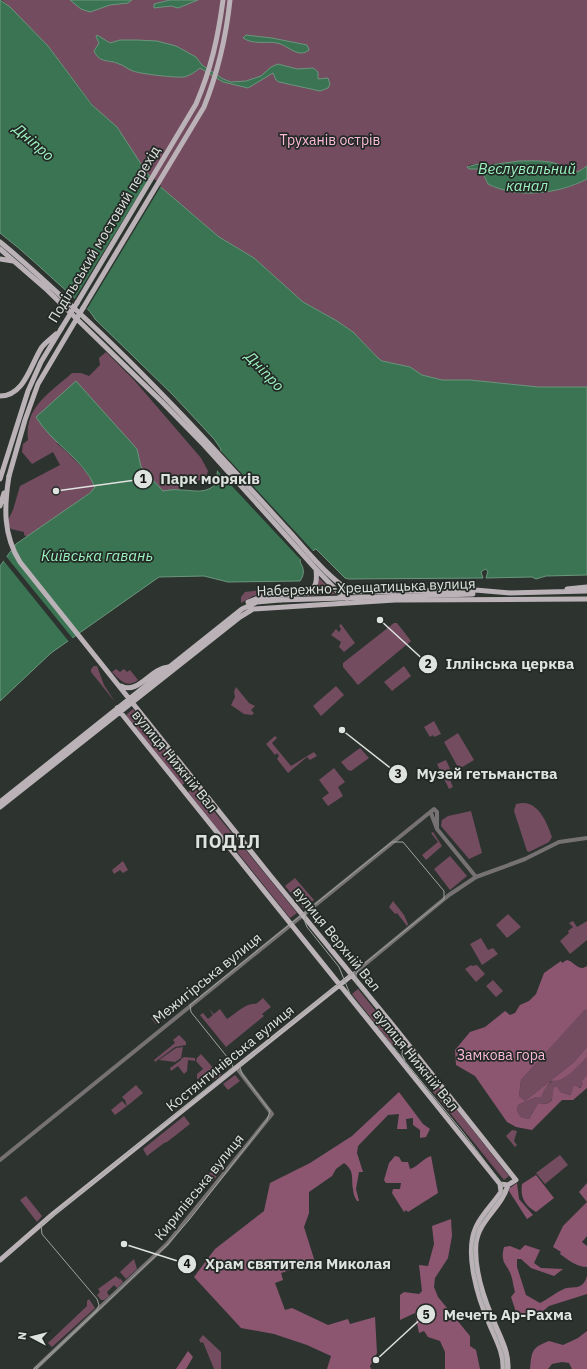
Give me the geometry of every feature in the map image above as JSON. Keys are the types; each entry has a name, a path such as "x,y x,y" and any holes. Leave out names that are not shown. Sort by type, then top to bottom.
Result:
{"main road":[{"name":"Подільський мостовий перехід","path":"0,479 28,391 41,362 196,104 208,76 214,54 222,0"},
{"name":"Подільський мостовий перехід","path":"0,506 30,404 44,372 204,107 222,56 230,0"},
{"path":"0,242 21,259 107,338 343,588 355,592 475,590 511,593"},
{"path":"0,250 16,262 205,443 316,569 340,594 357,602"},
{"path":"0,259 16,262"},
{"path":"0,396 14,392 22,384 43,346 61,329"},
{"name":"Подільський мостовий перехід","path":"9,476 6,496 5,521 9,539 15,554 35,583 117,683"},
{"path":"242,608 256,598 303,594 310,592 316,583 316,569"},
{"path":"546,592 587,587"},
{"name":"Набережно-Хрещатицька вулиця","path":"131,700 168,667 242,608 257,602 280,600 587,591"},
{"name":"Набережно-Хрещатицька вулиця","path":"0,802 249,610 257,608 357,602 587,599"},
{"path":"117,683 125,688 133,687 157,670 168,667"},
{"name":"вулиця Верхній Вал","path":"117,683 516,1180 508,1185"},
{"name":"Набережно-Хрещатицька вулиця","path":"0,807 118,710"},
{"name":"вулиця Нижній Вал","path":"118,710 500,1184"},
{"name":"Костянтинівська вулиця","path":"0,1260 236,1067 352,975"},
{"path":"503,1369 502,1354 486,1315 476,1285 471,1249 475,1228 501,1192 500,1184 508,1185 502,1199 481,1227 476,1248 482,1287 492,1317 507,1352 508,1369"}],"street":[{"name":"Межигірська вулиця","path":"0,1160 430,814 435,816 437,813 437,829"},
{"path":"430,814 437,829 476,877"},
{"name":"Костянтинівська вулиця","path":"352,975 450,895 476,877 525,859 558,842 587,838"},
{"name":"Кирилівська вулиця","path":"35,1369 167,1244 272,1114 236,1067"}],"green space":[{"name":"Труханів острів","path":"2,0 587,0 587,166 575,174 569,173 554,163 527,161 492,164 483,169 479,164 468,165 472,169 481,169 488,184 499,189 512,192 538,193 551,191 576,184 587,179 587,387 538,387 470,380 442,380 422,375 410,367 382,361 353,332 337,321 303,302 254,258 219,237 156,183 143,168 116,128 107,118 98,112 48,46"},
{"path":"106,352 134,380 201,458 208,471 206,478 197,481 188,479 180,489 163,491 141,467 139,461 56,443 85,471 94,484 95,489 28,537 24,535 24,532 11,529 8,524 8,520 13,510 20,486 60,465 53,452 32,464 22,452 23,444 28,440 30,418 34,410 47,394 72,373 81,373 89,376 100,365 99,358"},
{"path":"319,578 335,594 308,596 315,592"},
{"path":"264,590 263,594 253,596 241,603 241,597 245,592"},
{"path":"394,623 397,623 411,641 358,685 343,667 343,663"},
{"path":"341,624 355,643 344,652 339,647 341,642 331,635 336,629 339,632 341,629 339,626"},
{"path":"94,666 97,666 104,685 115,702 91,672 91,669"},
{"path":"404,666 411,676 392,691 384,682"},
{"path":"116,669 120,672 124,669 127,672 130,670 138,680 134,683 127,684 112,672"},
{"path":"336,686 344,695 321,716 313,706"},
{"path":"236,687 249,703 255,706 251,710 254,713 252,715 244,714 231,705 235,697 234,692"},
{"path":"133,709 189,780 182,785 126,715"},
{"path":"434,721 441,734 430,737 424,727"},
{"path":"458,733 474,760 459,769 444,742"},
{"path":"275,736 277,738 272,743 291,766 314,752 317,756 310,760 307,757 288,773 277,759 279,756 277,753 275,755 266,744"},
{"path":"360,748 369,758 351,771 348,770 341,762"},
{"path":"446,760 451,771 447,773 453,787 449,789 437,764"},
{"path":"334,768 345,782 338,787 343,796 328,806 322,798 329,793 319,780"},
{"path":"194,787 234,836 227,841 188,792"},
{"path":"522,803 533,806 542,814 552,837 549,842 529,852 527,851 514,811 516,804"},
{"path":"471,811 482,853 469,859 441,826 442,820 448,816"},
{"path":"433,832 442,846 426,860 422,855 438,842 431,833"},
{"path":"240,843 297,913 290,918 234,848"},
{"path":"450,856 467,876 450,890 434,869"},
{"path":"123,861 128,870 123,873 120,870 114,874 112,870"},
{"path":"295,878 314,900 304,909 285,886"},
{"path":"393,901 404,915 408,924 407,926 397,913 395,914 389,907"},
{"path":"508,914 521,927 507,938 496,925"},
{"path":"573,921 577,927 587,921 587,940 570,954 560,941 573,927 569,923"},
{"path":"481,938 488,950 493,948 498,954 482,965 470,944"},
{"name":"Замкова гора","path":"567,960 581,968 587,966 587,1011 585,1009 521,1080 519,1096 525,1101 574,1062 587,1047 587,1057 562,1079 551,1081 541,1097 536,1097 518,1105 517,1111 520,1117 529,1119 538,1103 547,1104 552,1100 554,1087 557,1087 560,1092 570,1095 573,1087 575,1086 580,1088 583,1084 582,1081 587,1075 587,1088 573,1100 562,1100 532,1130 516,1127 507,1122 475,1076 456,1065 455,1050 470,1032 485,1027 505,1011 510,1015 515,1013 520,1005 529,1001 536,994 544,973 561,961 562,963"},
{"path":"471,965 477,965 485,974 476,982 465,969"},
{"path":"493,980 503,991 496,997 486,986"},
{"path":"358,989 401,1042 394,1047 352,994"},
{"path":"263,998 271,1007 262,1014 264,1016 226,1047 200,1015 203,1013 208,1019 213,1015 209,1009 214,1014 220,1009 227,1019 245,1007 256,1004"},
{"path":"585,1008 587,1011 587,1047 574,1062 525,1101 519,1096 521,1080"},
{"path":"161,1010 166,1016 156,1024 151,1018"},
{"path":"179,1035 186,1042 186,1045 175,1047 155,1062 154,1060 175,1043 173,1040"},
{"path":"183,1047 181,1058 175,1062 159,1060 176,1048"},
{"path":"201,1054 216,1073 222,1074 219,1077 216,1074 215,1075 217,1078 213,1080 207,1074 201,1079 197,1079 197,1074 203,1069 196,1061"},
{"path":"184,1057 195,1058 195,1061 188,1060 187,1071 184,1074 178,1066 171,1071 170,1068"},
{"path":"587,1057 587,1075 583,1081 584,1084 570,1095 560,1092 547,1104 538,1103 529,1119 519,1117 517,1111 518,1105 536,1097 552,1081 574,1070"},
{"path":"235,1075 240,1081 228,1090 223,1084"},
{"path":"136,1085 143,1093 127,1106 122,1097"},
{"path":"439,1087 509,1176 504,1180 433,1092"},
{"path":"399,1092 423,1124 430,1129 426,1137 420,1138 420,1130 413,1125 413,1118 406,1119 407,1129 397,1129 399,1114 388,1115 358,1146 357,1153 363,1172 359,1172 356,1189 359,1201 357,1201 354,1194 350,1169 344,1163 336,1169 332,1176 309,1192 309,1213 304,1227 315,1262 281,1273 283,1280 275,1283 285,1310 292,1308 328,1325 348,1319 350,1324 375,1317 377,1353 370,1366 371,1369 327,1369 331,1356 307,1345 274,1334 241,1328 194,1277 215,1249 264,1211 270,1183 310,1163 352,1136"},
{"path":"122,1101 127,1106 115,1115 111,1110"},
{"path":"184,1116 190,1124 147,1156 143,1149"},
{"path":"512,1130 517,1131 514,1141 517,1145 515,1147 506,1136"},
{"path":"560,1155 568,1165 545,1184 536,1173"},
{"path":"395,1156 399,1157 402,1162 408,1162 410,1169 431,1156 438,1193 408,1212 406,1210 404,1212 392,1193 393,1189 400,1189 401,1183 386,1183 384,1180 389,1163"},
{"path":"221,1165 224,1167 213,1181 207,1177 208,1174"},
{"path":"536,1175 554,1198 536,1212 524,1201 522,1184"},
{"path":"517,1183 519,1199 533,1215 527,1219 509,1191 510,1188"},
{"path":"587,1183 587,1202 579,1192"},
{"path":"26,1196 42,1216 37,1222 20,1200"},
{"path":"587,1202 587,1236 582,1242 587,1246 587,1267 573,1263 553,1247 563,1226"},
{"path":"451,1219 452,1236 448,1258 435,1278 434,1287 438,1297 470,1336 470,1346 476,1350 480,1369 445,1369 445,1352 440,1341 428,1337 424,1331 419,1333 415,1313 400,1320 400,1295 404,1292 419,1294 422,1291 419,1265 428,1266 434,1244 432,1226"},
{"path":"525,1245 540,1250 534,1263 541,1268 563,1269 554,1276 531,1268 521,1259 517,1259 517,1267 526,1295 540,1303 566,1288 582,1285 587,1276 587,1294 549,1306 542,1312 541,1319 539,1320 535,1311 517,1315 511,1297 515,1292 512,1279 503,1259 503,1252 504,1247 510,1246 520,1250"},
{"path":"134,1259 137,1269 126,1279 120,1272"},
{"path":"116,1276 123,1282 117,1288 114,1285 107,1292 109,1296 104,1300 101,1300 97,1295 100,1292 98,1289"},
{"path":"89,1299 95,1308 52,1347 48,1343 87,1306 87,1301"},
{"path":"587,1331 587,1369 572,1369 569,1363 562,1362 552,1364 548,1369 530,1369 532,1354 539,1346 549,1341 563,1345 578,1338"},
{"path":"203,1335 221,1352 221,1369 214,1369 203,1342 201,1343 199,1340"},
{"path":"188,1351 193,1357 186,1369 176,1369"}],"water":[{"path":"0,0 10,7 48,46 92,105 117,127 147,173 156,183 219,237 254,258 303,302 337,321 353,332 382,361 410,367 422,375 442,380 470,380 538,387 587,387 587,575 546,576 536,579 532,577 486,578 488,571 485,569 481,572 483,578 349,579 345,578 316,549 301,557 300,562 303,576 300,581 228,582 204,576 159,577 51,653 0,701 0,566 16,544 90,493 95,487 83,467 50,435 36,417 76,381 137,449 141,467 163,491 200,491 213,487 217,483 221,449 214,439 173,395 95,319 87,308 0,233"},
{"path":"70,0 132,0 128,3 110,5 90,12 81,9"},
{"path":"170,0 198,0 178,8 171,6 154,8 154,4"},
{"path":"97,35 110,43 120,40 137,40 157,41 176,46 196,57 202,65 223,79 231,82 246,81 261,76 271,67 278,64 297,69 313,68 318,72 318,79 328,78 330,84 328,88 320,91 279,82 276,80 273,73 248,88 223,82 200,68 184,77 158,76 137,72 99,58 94,51 99,43 96,37"},
{"path":"246,35 272,38 307,45 309,50 301,53 273,42 256,42 247,40 243,38"},
{"name":"Веслувальний канал","path":"519,161 550,162 563,167 571,173 580,171 587,166 587,179 564,188 551,191 538,193 512,192 488,184 481,169 469,169 467,167 478,164 484,169 490,165"}],"pier":[{"path":"151,175 161,186 87,309 74,300"},
{"path":"219,449 314,552 303,558 302,561 216,469"},
{"path":"5,555 74,640 70,643 3,560"}],"tram line":[{"path":"34,1369 97,1310 99,1305 97,1299 42,1234 41,1225 233,1067 232,1063 191,1012 190,1005 392,842 403,842 444,891 444,899 242,1063 240,1067 242,1074 270,1111 267,1120 189,1220 167,1245 36,1369"},
{"path":"306,912 305,922 307,927 339,967 350,994 462,1131 503,1185 502,1194 477,1229 473,1248 475,1270 481,1296 504,1355 505,1369"},
{"path":"359,969 356,974 356,983 403,1042 402,1055 405,1060"}],"place":[{"name":"Парк моряків","path":"56,491"},
{"name":"Іллінська церква","path":"380,620"},
{"name":"Музей гетьманства","path":"342,730"},
{"name":"Храм святителя Миколая","path":"124,1244"},
{"name":"Мечеть Ар-Рахма","path":"376,1360"}],"district":[{"name":"ПОДІЛ","path":"228,841"}],"water label":[{"name":"Дніпро","path":"34,142"},
{"name":"Дніпро","path":"265,371"},
{"name":"Київська гавань","path":"97,555"}]}
